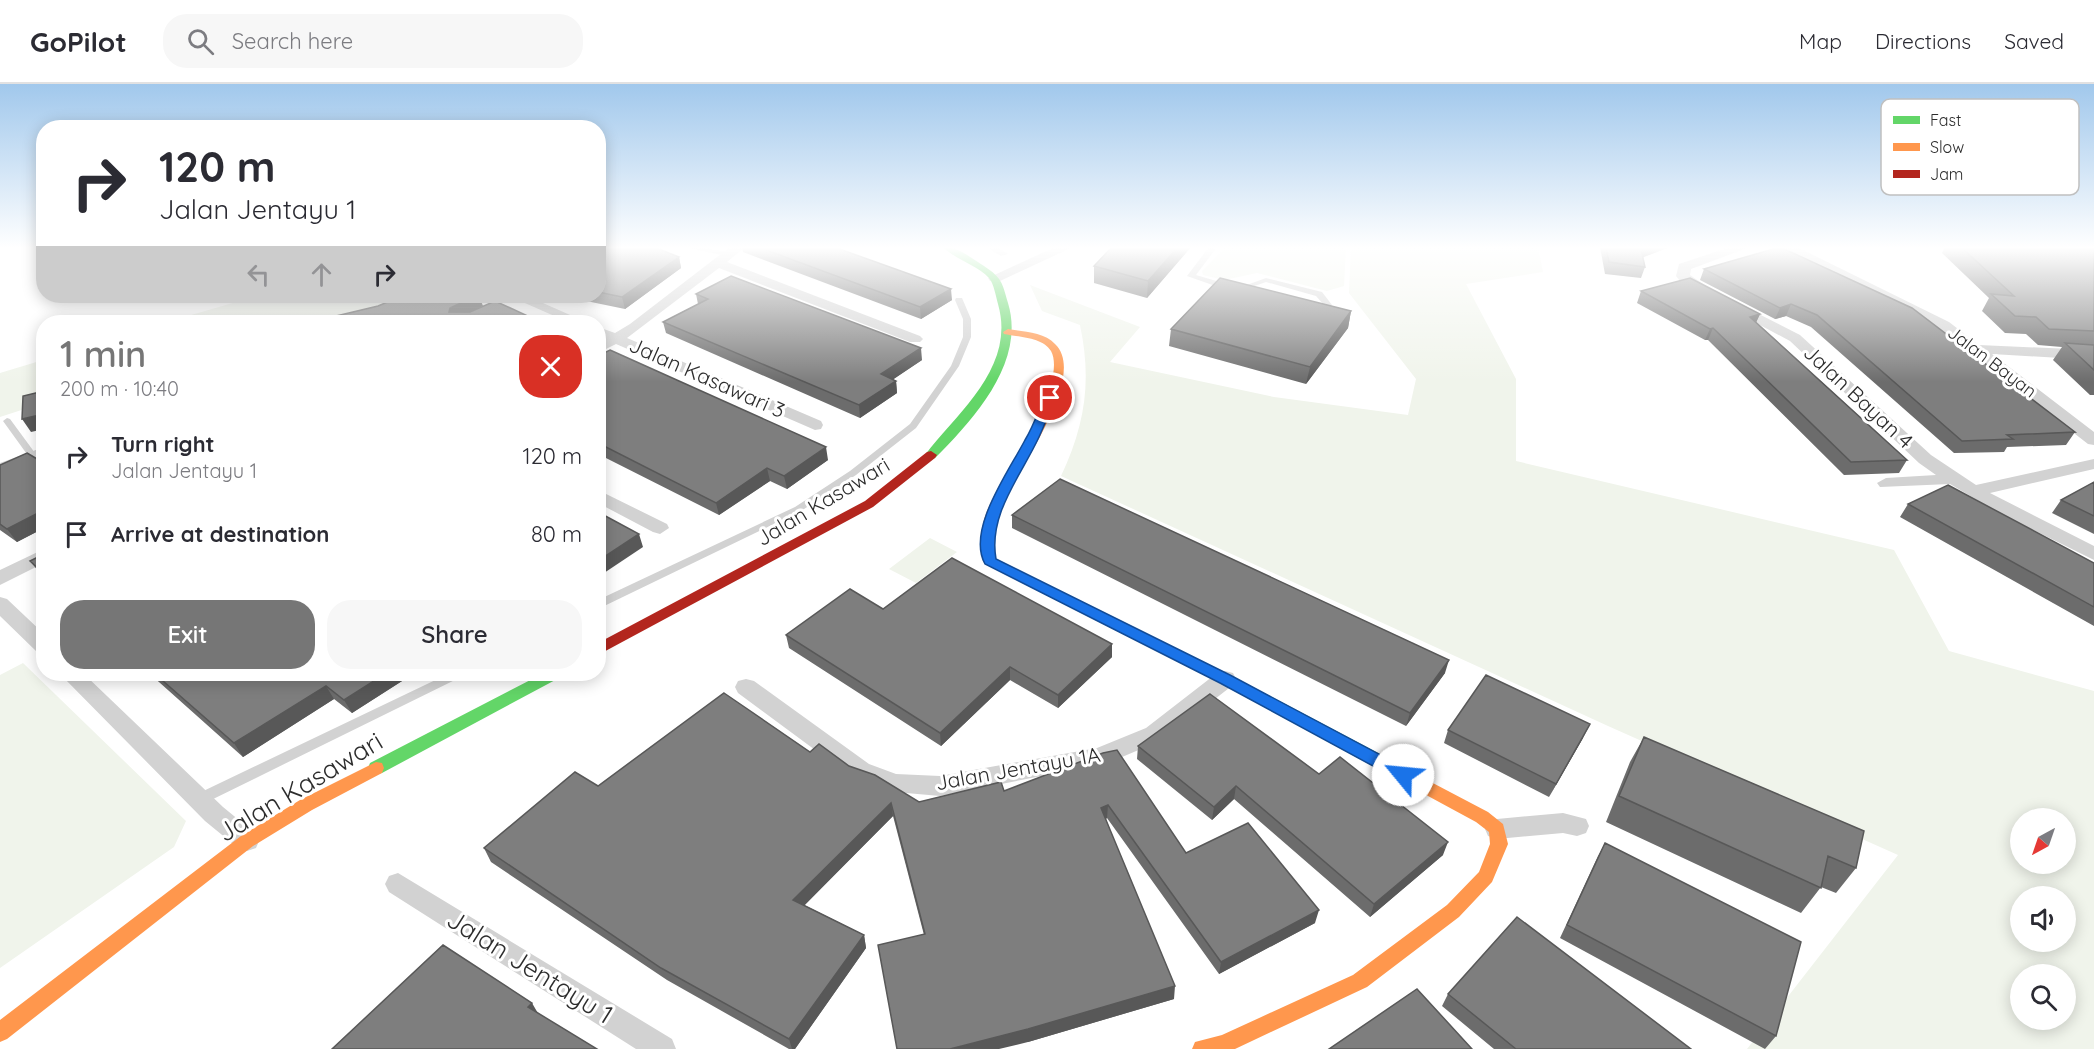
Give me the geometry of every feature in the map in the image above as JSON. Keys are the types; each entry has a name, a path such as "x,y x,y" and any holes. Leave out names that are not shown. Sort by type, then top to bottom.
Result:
{"street":[{"path":"606,345 619,339 680,292"},
{"path":"810,292 915,339"},
{"path":"998,292 1008,332 1034,336 1052,346 1059,354 1058,378 1033,437 993,512 987,546 990,561 1225,679 1482,817 1497,829 1563,824 1577,826"},
{"name":"Jalan Bayan 4","path":"1706,292 1795,338 1925,459 1951,479 2094,554"},
{"name":"Jalan Bayan","path":"1880,292 1944,325 2094,440"},
{"path":"498,305 502,303"},
{"path":"533,303 562,315"},
{"name":"Jalan Kasawari","path":"606,646 806,540 869,504 910,474 951,438 984,392 1001,357 1008,332"},
{"name":"Jalan Kasawari 3","path":"606,333 815,425"},
{"path":"1974,349 2094,355"},
{"path":"0,469 36,455"},
{"path":"1973,492 2094,464"},
{"path":"1886,483 1951,479"},
{"path":"606,499 660,528"},
{"path":"0,578 36,559"},
{"path":"0,604 36,639"},
{"name":"Jalan Jentayu 1A","path":"746,687 861,771 895,783 940,786 1100,757 1154,734 1225,679"},
{"path":"78,681 247,842"},
{"name":"Jalan Kasawari","path":"0,1032 247,842 306,805 541,681"},
{"path":"1203,1049 1224,1044 1360,981 1453,911 1486,877 1499,844 1497,829"},
{"name":"Jalan Jentayu 1","path":"398,884 662,1049"}],"lane":[{"path":"1244,292 1258,296"},
{"path":"1311,310 1322,313 1328,305 1319,294 1312,292"},
{"path":"606,600 798,509 853,473 913,426 955,366 967,337 967,319 959,300"},
{"path":"7,421 36,452"},
{"path":"200,799 443,681"}],"shaded area":[{"path":"1033,292 1048,292 1140,327 1110,362 1274,397 1408,415 1416,379 1349,292 1470,292 1516,379 1516,461 1894,550 1949,651 2094,691 2094,1049 1747,1049 1898,855 1608,726 1061,476 1081,421 1086,384 1084,345 1080,325 1042,311"},
{"path":"233,303 403,303 370,315 191,315"},
{"path":"36,362 36,405 0,417 0,373"},
{"path":"930,538 957,552 916,583 889,569"},
{"path":"23,663 36,676 36,681 42,681 186,821 174,847 0,968 0,675"}],"building":[{"path":"606,292 629,292 622,297 606,294"},
{"path":"700,292 773,292 921,348 881,374 896,381 859,405 663,322 708,299 696,294"},
{"path":"880,292 946,292 920,307"},
{"path":"1207,292 1276,292 1351,311 1310,367 1171,329"},
{"path":"1643,292 1717,292 1760,314 1750,317 1907,460 1851,462 1713,328 1710,329"},
{"path":"1749,292 1877,292 1912,308 2075,432 2007,435 2013,439 1962,441 1817,315 1791,304 1780,308"},
{"path":"2010,292 2094,292 2094,331 2049,329 2036,317 2015,316 1991,294 2014,296"},
{"path":"385,303 461,303 450,308 449,312 470,312 490,303 499,303 526,315 340,315"},
{"path":"2065,343 2094,345 2094,370"},
{"path":"610,350 826,447 784,476 767,468 716,503 606,447 606,352"},
{"path":"36,393 36,416 22,419 23,396"},
{"path":"27,453 36,458 36,514 7,529 0,524 0,465"},
{"path":"1060,479 1449,660 1410,713 1012,515"},
{"path":"2094,482 2094,516 2061,500"},
{"path":"1948,485 2094,563 2094,607 1908,504"},
{"path":"606,516 639,534 606,556"},
{"path":"36,558 36,567 30,561"},
{"path":"952,558 1112,644 1058,695 1010,667 940,733 786,635 850,589 883,609"},
{"path":"1486,675 1590,724 1556,784 1448,730"},
{"path":"163,681 374,681 344,700 326,686 234,743"},
{"path":"724,693 810,752 819,744 849,766 875,775 919,802 1001,782 1004,791 1103,753 1117,750 1186,853 1248,823 1319,910 1221,962 1108,805 1101,808 1175,986 950,1049 897,1049 878,945 925,934 891,803 793,900 864,935 789,1039 661,968 484,848 575,772 598,786"},
{"path":"1210,694 1319,774 1340,757 1448,842 1374,904 1236,786 1214,807 1138,746"},
{"path":"1644,737 1864,831 1856,868 1828,856 1821,888 1619,796"},
{"path":"1605,843 1801,942 1776,1036 1567,925"},
{"path":"1517,917 1691,1049 1516,1049 1448,994"},
{"path":"443,945 532,1003 528,1007 597,1049 332,1049"},
{"path":"1417,989 1472,1049 1329,1049"}],"traffic: fast":[{"path":"931,455 967,415 1000,363 1006,347 1008,325 999,292"},
{"path":"1051,592 1225,679 1410,778"},
{"path":"376,768 541,681"}],"traffic: slow":[{"path":"1008,332 1036,337 1054,347 1059,368 1047,409 993,511 988,549 990,561 1051,592"},
{"path":"0,1032 247,841 306,805 376,768"},
{"path":"1202,1049 1224,1044 1360,981 1453,911 1486,877 1499,844 1497,829 1482,817 1410,778"}],"traffic: jam":[{"path":"606,646 869,504 931,455"}],"route":[{"path":"1050,398 1033,437 993,512 987,546 990,561 1009,573 1225,679 1403,775"}]}
